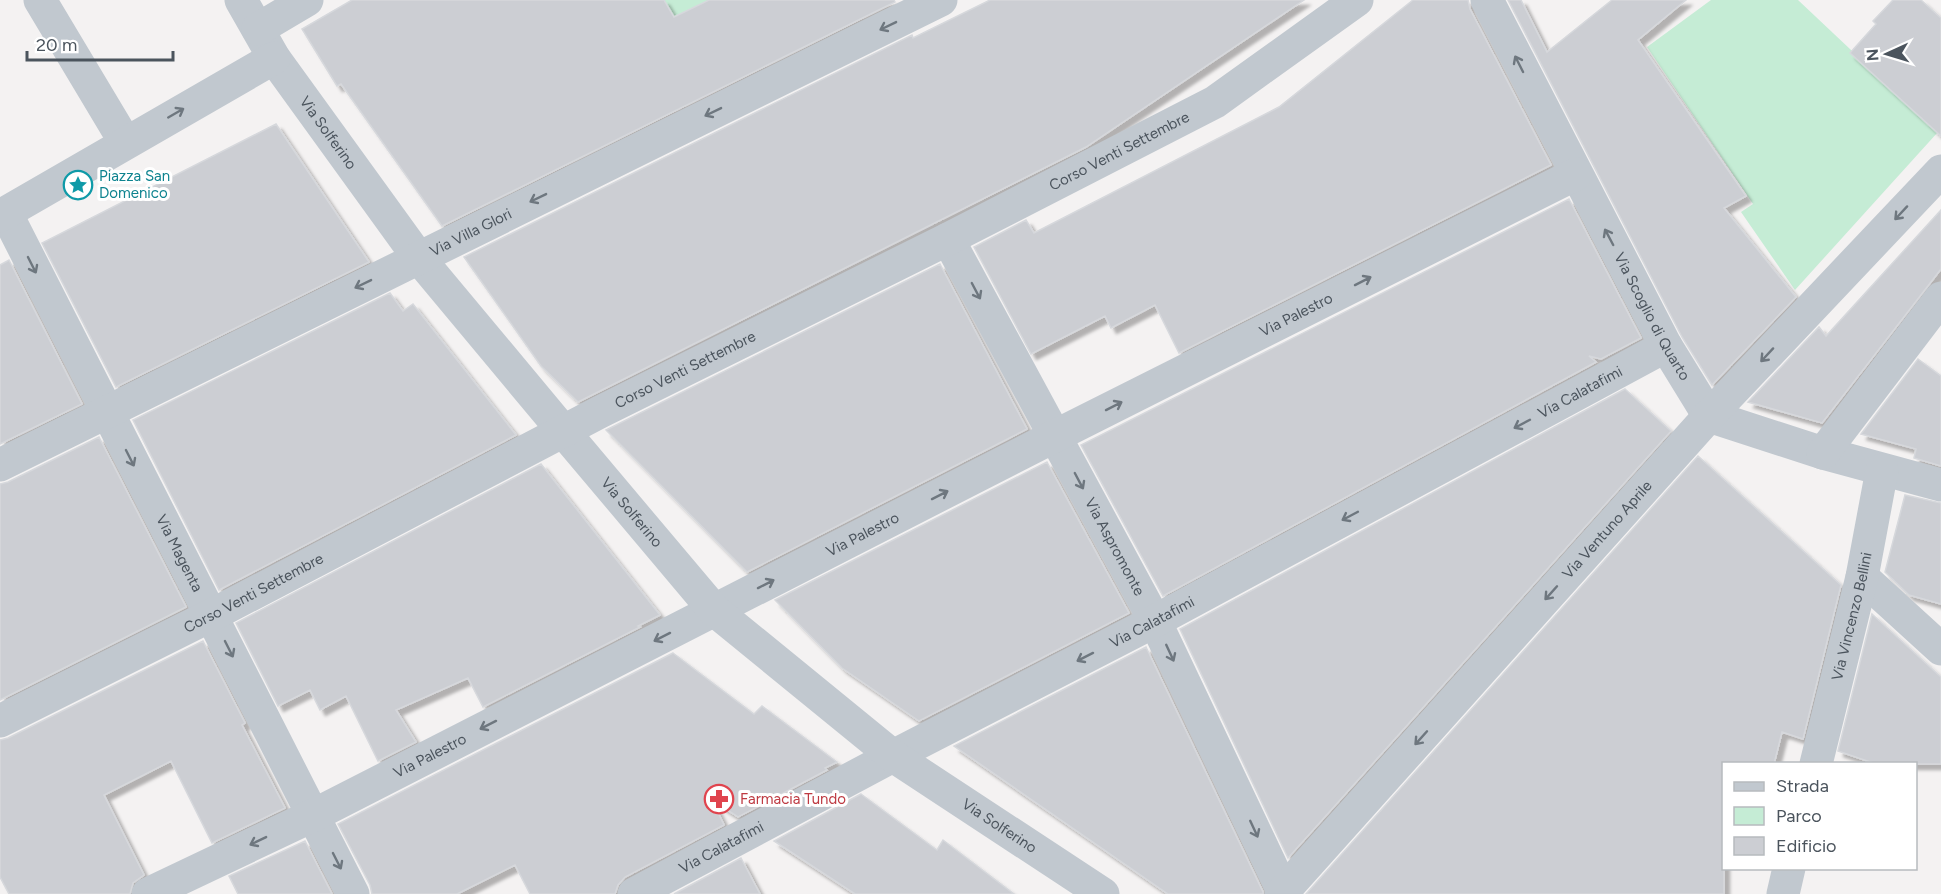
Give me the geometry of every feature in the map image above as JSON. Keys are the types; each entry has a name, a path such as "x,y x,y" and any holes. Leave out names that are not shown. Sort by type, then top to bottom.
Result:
{"street":[{"path":"40,0 125,142"},
{"path":"241,0 258,29 307,0"},
{"name":"Via Villa Glori","path":"0,465 941,0"},
{"name":"Corso Venti Settembre","path":"0,721 212,615 600,412 948,239 1215,102 1357,0"},
{"name":"Via Scoglio di Quarto","path":"1487,0 1666,346 1709,416"},
{"name":"Via Solferino","path":"258,29 274,58 418,258 714,610 893,756 1103,894"},
{"path":"3,214 274,58"},
{"name":"Via Ventuno Aprile","path":"1282,892 1709,416 1941,171"},
{"name":"Via Palestro","path":"148,894 314,814 1055,436 1576,174"},
{"name":"Via Magenta","path":"3,214 212,615 353,894"},
{"name":"Via Aspromonte","path":"948,239 1155,621 1282,892"},
{"path":"1823,453 1941,298"},
{"name":"Via Calatafimi","path":"634,894 893,756 1155,621 1666,346"},
{"path":"1709,416 1823,453 1941,485"},
{"name":"Via Vincenzo Bellini","path":"1816,762 1862,577 1882,470"},
{"path":"1862,577 1941,649"},
{"path":"1783,894 1789,870"}],"green space":[{"path":"664,0 709,0 674,17"},
{"path":"1711,0 1798,0 1938,132 1795,290 1741,212 1753,204 1647,47"}],"building":[{"path":"352,0 664,0 674,17 709,0 894,0 895,2 442,226 341,84 337,86 302,29"},
{"path":"990,0 1304,0 1086,147 578,402 541,366 464,257 912,35 913,38"},
{"path":"1413,0 1468,0 1470,9 1551,165 1179,353 1155,305 1111,328 1105,316 1031,354 974,247 1026,220 1034,233 1279,107"},
{"path":"1508,0 1521,0 1547,52 1612,0 1686,0 1638,40 1746,196 1724,208 1796,297 1712,385 1682,337"},
{"path":"1893,0 1921,0 1941,18 1941,136 1850,53 1876,24 1873,21"},
{"path":"276,124 369,262 116,387 42,243"},
{"path":"1569,199 1641,338 1601,359 1589,356 1596,362 1163,596 1081,445"},
{"path":"1941,210 1941,269 1822,423 1748,402 1819,327 1826,336"},
{"path":"9,260 82,404 0,444 0,265"},
{"path":"940,264 1027,429 747,572 606,430"},
{"path":"390,293 403,311 413,304 516,435 219,590 133,420"},
{"path":"1918,359 1941,376 1941,466 1914,458 1916,449 1861,434"},
{"path":"1625,389 1671,431 1288,858 1180,629"},
{"path":"99,437 186,607 0,700 0,484"},
{"path":"1698,456 1841,585 1803,739 1782,732 1774,762 1722,762 1724,894 1306,894"},
{"path":"1047,462 1129,613 919,721 842,668 775,600"},
{"path":"541,464 660,615 483,707 468,678 396,710 416,742 378,761 346,696 320,710 310,690 278,706 236,623"},
{"path":"1905,495 1941,503 1941,604 1909,595 1885,572"},
{"path":"1872,614 1941,677 1941,764 1870,762 1838,751"},
{"path":"203,641 245,723 242,725 285,808 212,843 171,761 104,795 144,875 133,883 130,894 9,894 0,877 0,740"},
{"path":"1146,647 1263,894 1168,894 954,746"},
{"path":"673,653 754,714 762,706 837,762 825,768 827,770 738,817 712,800 724,825 625,877 618,885 615,894 530,894 515,865 457,894 372,894 370,885 338,824"},
{"path":"861,794 937,850 943,840 1014,894 855,894 774,841"},
{"path":"305,841 332,894 238,894 229,876"},
{"path":"741,858 760,894 674,894"}],"place":[{"name":"Piazza San Domenico","path":"78,185"},
{"name":"Farmacia Tundo","path":"719,799"}]}
